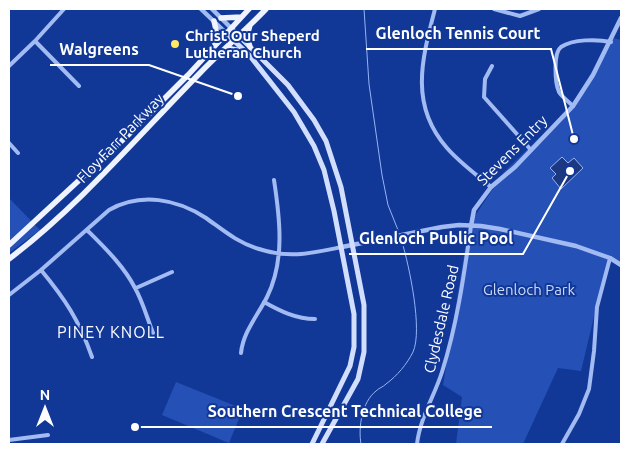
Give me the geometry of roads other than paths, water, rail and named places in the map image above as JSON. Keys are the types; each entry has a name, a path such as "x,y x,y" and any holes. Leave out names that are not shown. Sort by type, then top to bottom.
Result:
{"main road":[{"name":"Floy Farr Parkway","path":"9,245 127,136 182,81 249,9"},
{"name":"Floy Farr Parkway","path":"9,259 32,242 88,189 221,52 266,9"},
{"path":"220,18 242,17"},
{"path":"214,22 216,30 215,45"},
{"path":"248,49 247,36 250,25"},
{"path":"231,28 290,106 314,146 324,170 342,247 354,314 354,347 350,366 312,444"},
{"path":"226,34 248,49 288,85 314,120 326,141 341,186 364,306 364,352 358,379 322,444"},
{"path":"221,52 248,49"}],"street":[{"path":"9,66 64,9"},
{"path":"201,9 226,34"},
{"path":"212,9 231,28"},
{"path":"435,9 424,61 422,86 425,108 439,138 448,150 491,187"},
{"path":"494,9 520,16 539,9"},
{"name":"Stevens Entry","path":"471,226 474,210 491,187 515,167 572,106 593,75 611,42 621,18"},
{"path":"572,106 557,88 556,59 558,50 563,46 589,40 611,42"},
{"path":"35,41 79,86"},
{"path":"492,66 485,80 484,97 530,150"},
{"path":"9,143 18,153"},
{"path":"241,353 244,339 273,282 280,228 274,180"},
{"path":"9,295 41,270 109,210 121,204 140,200 168,201 188,208 242,243 278,254 298,255 459,225 500,229 563,243 610,258 621,265"},
{"name":"Clydesdale Road","path":"417,444 418,431 442,373 465,268 471,226"},
{"path":"87,230 116,261 136,288 153,333"},
{"path":"562,444 579,414 589,390 597,307 610,258"},
{"path":"41,270 74,313 92,357"},
{"path":"136,288 172,272"},
{"path":"264,302 285,313 314,319"},
{"path":"9,440 48,435"}],"waterway":[{"path":"364,9 369,84 382,175 388,205 398,230"},
{"path":"361,444 362,415 367,402 408,361 416,342 414,297 402,242"}],"place":[{"name":"Christ Our Sheperd Lutheran Church","path":"175,44"},
{"name":"Walgreens","path":"238,96"},
{"name":"Glenloch Tennis Court","path":"574,139"},
{"name":"Glenloch Public Pool","path":"570,171"},
{"name":"Southern Crescent Technical College","path":"135,427"}],"district":[{"name":"PINEY KNOLL","path":"111,332"}],"park label":[{"name":"Glenloch Park","path":"529,289"}]}
